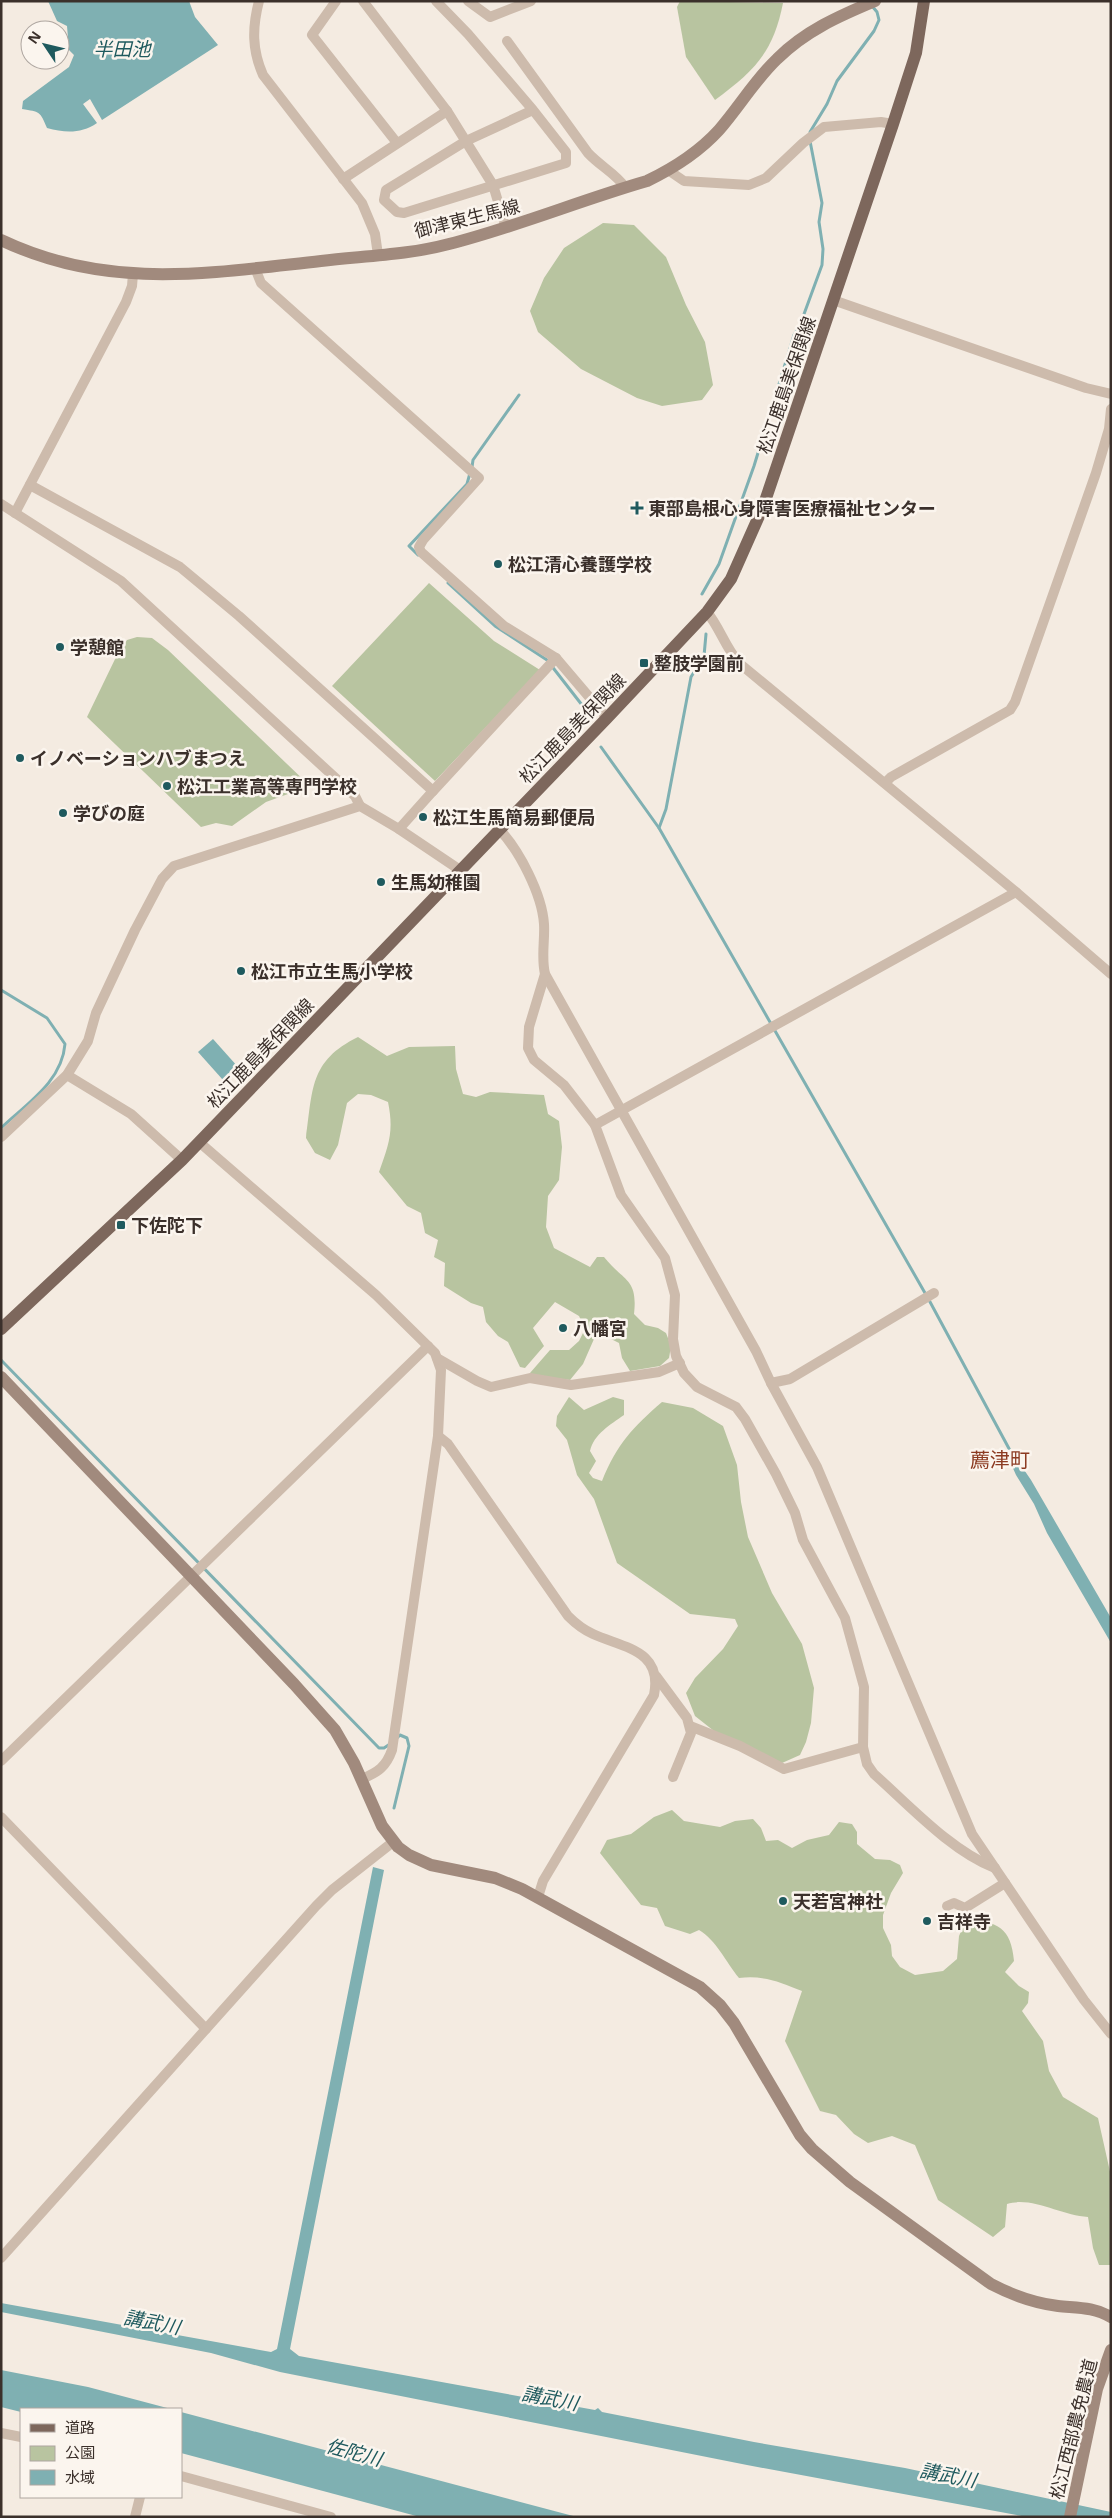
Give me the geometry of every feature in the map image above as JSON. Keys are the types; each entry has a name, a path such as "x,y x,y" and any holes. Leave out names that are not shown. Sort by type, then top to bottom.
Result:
{"main road":[{"name":"松江鹿島美保関線","path":"1,1329 182,1160 607,718 707,612 731,580 764,507 893,124 916,53 924,1"}],"street":[{"path":"259,1 254,21 253,41 256,60 263,75 362,203 375,234 378,255"},
{"path":"336,1 312,35 397,143"},
{"path":"363,1 447,111 466,141 493,185 506,228"},
{"path":"436,1 468,34 533,110 566,152 566,163 404,213 397,212 384,200 386,190 466,141 533,110"},
{"path":"468,1 490,17 531,1"},
{"name":"御津東生馬線","path":"1,240 58,262 110,273 168,275 378,255 447,245 506,228 647,181 668,170 696,152 718,131 776,59 802,36 840,15 869,4"},
{"path":"507,41 588,153 602,167 614,174 625,187"},
{"path":"343,179 447,111"},
{"path":"668,170 684,181 749,185 766,178 803,143 824,127 881,122 893,124"},
{"path":"255,268 261,283 479,478 423,540 419,547 421,552 504,626 553,662 607,718"},
{"path":"15,513 126,302 132,286 133,274"},
{"path":"833,300 1086,388 1111,394"},
{"path":"885,783 892,777 1010,710 1015,702 1096,473 1109,429 1111,409"},
{"path":"30,485 180,567 239,616 433,791"},
{"path":"1,504 121,581 355,796 360,806 460,870"},
{"path":"707,612 713,619 729,651 739,662 1016,892 1111,974"},
{"path":"400,830 433,791 553,662"},
{"path":"1,1137 67,1075 88,1041 96,1012 135,930 168,871 174,866 200,856 360,806"},
{"path":"499,829 513,846 541,905 544,924 543,956 545,974 756,1351 771,1383 817,1467 972,1834 1084,2000 1111,2034"},
{"path":"595,1125 787,1021 1016,892"},
{"path":"545,974 529,1027 528,1048 534,1060 564,1085 595,1125 621,1195 665,1258 670,1270 675,1295 673,1339 684,1373 697,1387 736,1407 745,1419 786,1494 795,1513 803,1540 845,1618 864,1687 863,1747 867,1764 874,1774 928,1823 973,1858 995,1868"},
{"path":"67,1075 131,1114 182,1160"},
{"path":"199,1142 376,1295 428,1346 437,1358 441,1370 438,1436 392,1750 387,1764 377,1772 362,1779"},
{"path":"771,1383 790,1379 934,1294"},
{"path":"1,1761 428,1346"},
{"path":"437,1358 476,1381 491,1387 530,1378 571,1385 659,1372 680,1363"},
{"path":"1,1377 294,1684 335,1730 362,1779 382,1826 393,1842 409,1855 431,1865 495,1878 538,1897 700,1987 720,2005 734,2023 800,2135 812,2149 850,2182 991,2284 1016,2297 1056,2306 1092,2308 1111,2317"},
{"path":"438,1436 448,1444 568,1616 593,1634 639,1653 650,1663 656,1676 687,1718 690,1726 691,1733 673,1777"},
{"path":"538,1897 543,1881 654,1695 656,1676"},
{"path":"690,1726 740,1746 784,1769 863,1747"},
{"path":"1,1818 206,2029"},
{"path":"1,2258 321,1901 393,1842"},
{"path":"947,1906 954,1903 965,1908 1005,1883"},
{"name":"松江西部農免農道","path":"1070,2517 1097,2389 1111,2350"},
{"path":"1,2432 20,2437"},
{"path":"182,2476 331,2517"},
{"path":"135,2517 140,2498"}],"green space":[{"path":"680,1 783,3 774,35 768,48 741,79 715,100 686,57 677,7"},
{"path":"603,223 634,225 666,257 686,305 705,342 713,385 702,400 662,406 637,398 581,369 538,332 530,311 544,278 564,248"},
{"path":"429,583 494,641 540,670 435,781 332,686"},
{"path":"137,637 152,638 168,650 310,786 266,802 232,826 216,823 201,827 87,717 117,655 127,640"},
{"path":"358,1037 387,1056 409,1047 455,1046 456,1069 463,1094 476,1097 490,1092 544,1095 548,1114 559,1121 562,1147 559,1180 548,1196 546,1227 554,1248 590,1267 597,1257 604,1257 632,1287 635,1302 634,1314 645,1325 658,1328 666,1333 671,1346 669,1358 660,1366 630,1371 622,1358 619,1343 605,1336 594,1339 583,1364 570,1380 533,1375 530,1373 550,1350 569,1350 579,1341 585,1329 579,1316 555,1302 533,1328 544,1346 525,1368 520,1367 508,1342 498,1336 486,1322 483,1307 471,1303 444,1286 445,1263 434,1257 438,1240 425,1233 421,1213 407,1206 379,1172 390,1130 391,1121 388,1102 371,1095 358,1094 347,1103 338,1145 330,1160 315,1153 306,1138 316,1078 330,1056 342,1046"},
{"path":"569,1397 584,1410 613,1397 624,1400 624,1415 599,1435 590,1451 596,1461 589,1473 593,1478 602,1481 620,1446 642,1420 662,1402 693,1408 723,1426 737,1465 741,1502 748,1537 772,1593 802,1644 814,1688 811,1723 800,1755 782,1763 714,1731 695,1716 686,1693 695,1678 723,1649 738,1626 735,1619 690,1614 617,1563 594,1499 577,1475 567,1440 556,1426 557,1416"},
{"path":"672,1810 684,1821 720,1827 735,1821 753,1819 761,1828 766,1841 778,1840 792,1848 807,1840 829,1835 839,1822 852,1824 857,1832 857,1844 875,1859 890,1860 900,1865 903,1873 891,1893 883,1915 883,1928 891,1945 892,1956 900,1967 915,1975 943,1971 957,1959 959,1936 966,1920 987,1922 1001,1928 1010,1941 1014,1961 1005,1972 1019,1986 1029,1992 1028,2003 1022,2011 1043,2041 1049,2071 1063,2097 1098,2118 1111,2176 1111,2265 1099,2265 1093,2248 1088,2217 1078,2216 1037,2204 1017,2202 1007,2204 1005,2227 993,2237 938,2200 915,2145 892,2136 868,2143 854,2134 836,2115 820,2111 785,2041 802,1991 764,1978 739,1978 716,1945 705,1934 699,1930 690,1934 665,1926 657,1908 641,1905 600,1853 607,1840 631,1834 654,1817"}],"water":[{"name":"半田池","path":"48,1 189,1 195,17 218,45 102,120 90,99 83,104 97,123 79,131 60,131 47,128 39,113 22,109 23,101 65,70 70,70 74,55 70,51 70,20 57,20"},
{"path":"213,1039 238,1067 223,1080 198,1052"},
{"path":"1012,1452 1031,1480 1111,1618 1111,1643 1047,1533 1034,1504 1016,1475 1008,1457"},
{"path":"373,1867 384,1870 290,2349 299,2356 595,2410 598,2408 602,2412 754,2442 905,2468 1111,2512 1111,2517 1027,2517 747,2465 280,2372 211,2353 1,2312 1,2303 271,2352 277,2349"},
{"path":"1,2370 88,2387 167,2408 20,2408 20,2412 1,2407"},
{"path":"182,2412 577,2517 420,2517 182,2453"}],"waterway":[{"path":"810,132 827,104 837,81 874,31 879,20 877,12 872,6"},
{"path":"702,594 719,564 754,466 794,335 800,325 822,265 823,249 819,222 822,203 810,141"},
{"path":"472,467 473,460 519,395"},
{"path":"418,555 409,546 467,484 470,473"},
{"path":"448,583 495,626 547,660 589,714"},
{"path":"706,634 704,656 691,677 666,809 659,828 929,1300 1013,1456"},
{"path":"601,747 659,828"},
{"path":"1,990 47,1018 65,1044 62,1058 50,1081 1,1128"},
{"path":"1,1360 379,1748 384,1748 390,1744"},
{"path":"394,1808 409,1746 407,1738 400,1735 397,1738"}],"place":[{"name":"東部島根心身障害医療福祉センター","path":"637,508"},
{"name":"松江清心養護学校","path":"498,564"},
{"name":"学憩館","path":"60,647"},
{"name":"整肢学園前","path":"644,663"},
{"name":"イノベーションハブまつえ","path":"20,758"},
{"name":"松江工業高等専門学校","path":"167,786"},
{"name":"学びの庭","path":"63,813"},
{"name":"松江生馬簡易郵便局","path":"423,817"},
{"name":"生馬幼稚園","path":"381,882"},
{"name":"松江市立生馬小学校","path":"241,971"},
{"name":"下佐陀下","path":"121,1225"},
{"name":"八幡宮","path":"563,1328"},
{"name":"天若宮神社","path":"783,1901"},
{"name":"吉祥寺","path":"927,1921"}],"district":[{"name":"薦津町","path":"1000,1459"}],"water label":[{"name":"講武川","path":"152,2322"},
{"name":"講武川","path":"550,2398"},
{"name":"佐陀川","path":"354,2452"},
{"name":"講武川","path":"948,2475"}]}
